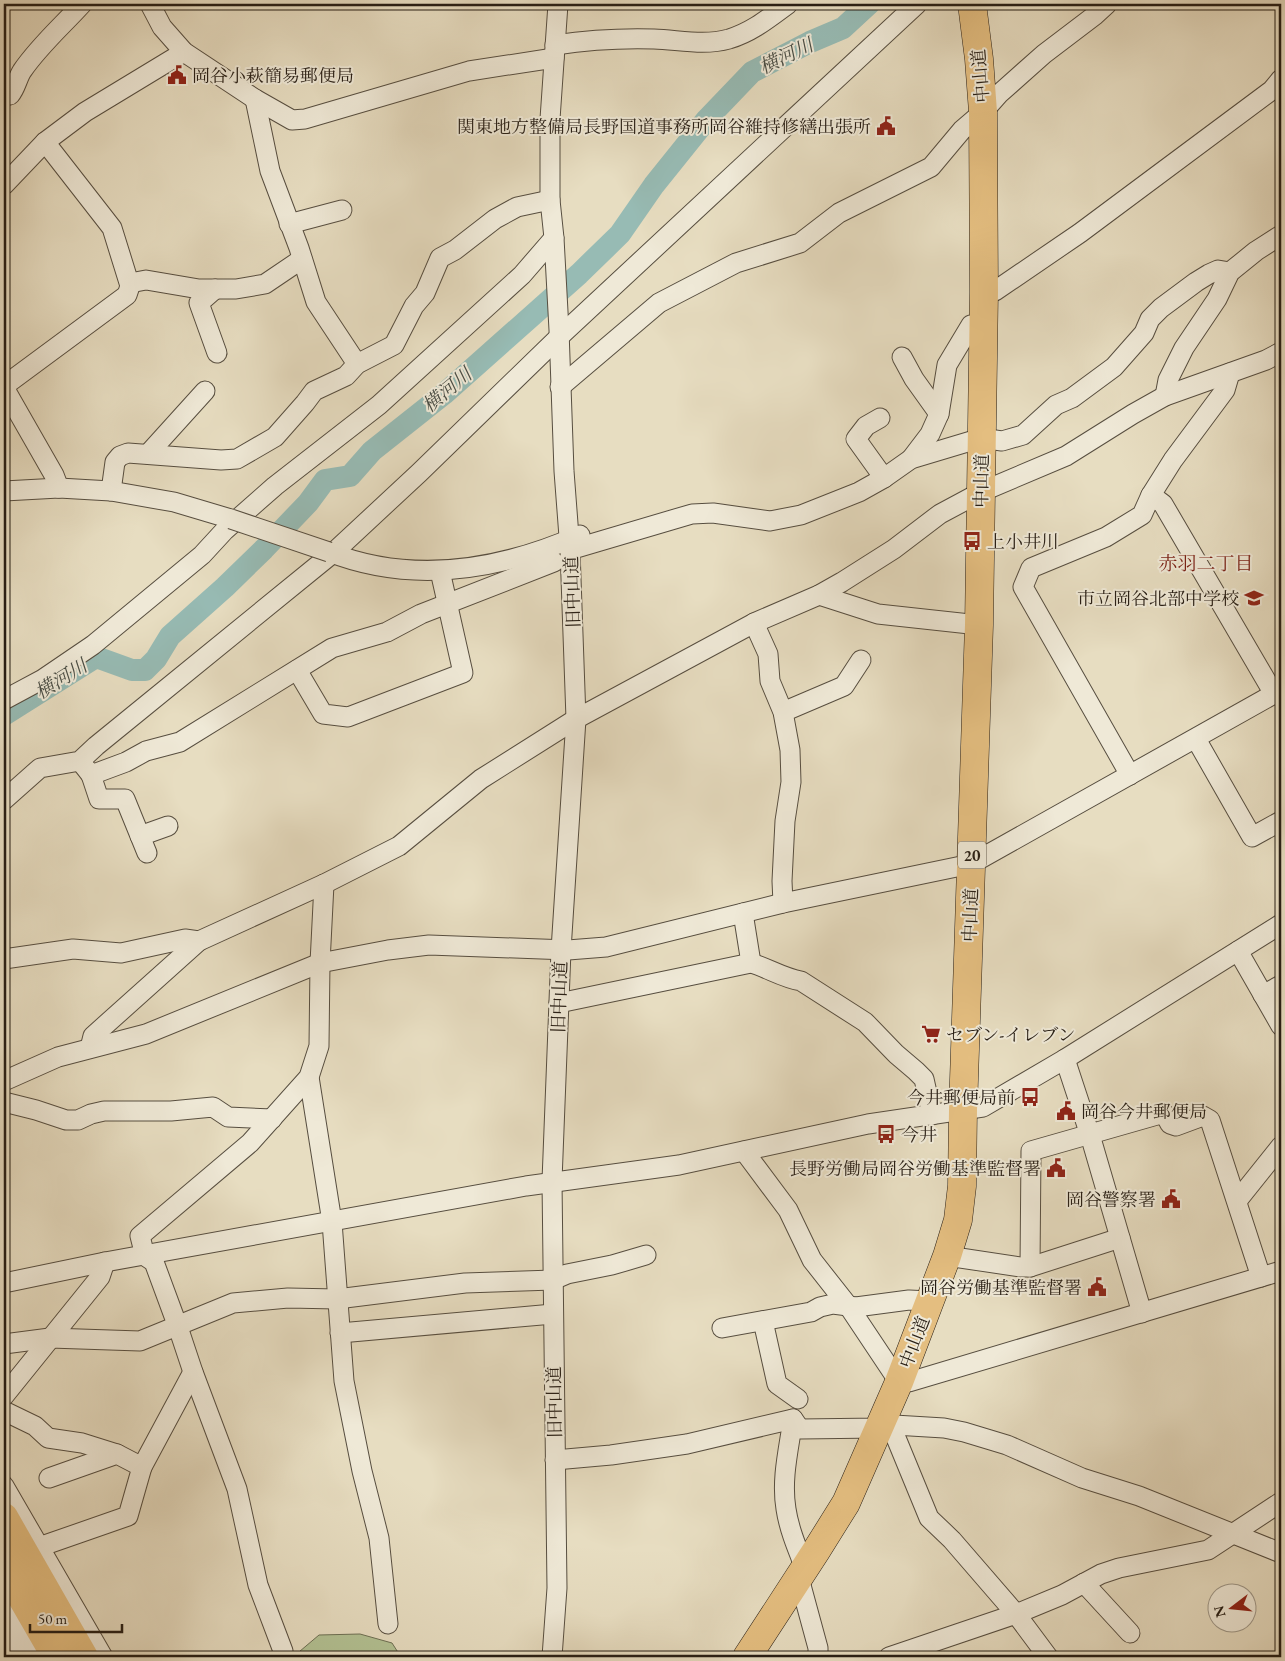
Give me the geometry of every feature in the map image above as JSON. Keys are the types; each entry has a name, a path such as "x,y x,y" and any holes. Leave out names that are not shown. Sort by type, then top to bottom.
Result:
{"highway":[{"name":"中山道","path":"747,1657 846,1503 886,1426 899,1382 947,1256 958,1220 962,1186 979,626 984,292 983,112 972,4"},
{"path":"4,1517 84,1657"},
{"path":"4,1567 56,1657"}],"street":[{"path":"10,95 21,72 51,36 82,4"},
{"path":"150,4 162,27 184,52 255,99 292,120 305,119 468,71 597,40 654,39 710,43 734,37 757,27 788,4"},
{"path":"111,491 115,462 120,456 128,453 221,460 237,459 275,437 314,391 346,376 357,364 394,345 414,306 425,293 440,258 455,250 495,219 517,207 550,200 550,119 558,4"},
{"path":"147,853 125,799 98,799 86,768 96,746 331,552 419,473 559,334 917,4"},
{"path":"560,387 659,303 736,263 800,242 839,213 931,167 962,130 983,112 999,94 1044,54 1094,16 1106,4"},
{"path":"4,185 46,142 85,112 184,52"},
{"path":"984,292 996,291 1080,233 1280,83"},
{"path":"255,99 270,171 316,302 357,364"},
{"path":"46,142 112,228 130,283 127,295 8,383 6,391 54,475 59,488"},
{"name":"旧中山道","path":"550,200 559,334 564,471 570,545 576,719 561,950 552,1181 557,1588 552,1657"},
{"path":"289,224 342,210"},
{"path":"1164,396 1168,380 1184,348 1218,299 1230,272 1256,251 1281,235"},
{"path":"4,700 43,679 93,645 202,554 225,530 275,486 379,405 522,274 554,241"},
{"path":"130,283 146,280 199,289 236,289 265,284 302,259"},
{"path":"910,459 981,438 1002,441 1023,435 1056,405 1072,398 1114,367 1144,333 1150,319 1161,308 1209,274 1218,270 1230,272"},
{"path":"215,289 199,303 217,353"},
{"path":"4,491 59,488 111,491 174,502 378,566 440,571 472,568 570,545 615,537 692,514 713,512 770,521 801,514 859,492 884,478 910,459 930,434 938,414 948,365 971,325 983,325"},
{"path":"90,1048 93,1036 199,941 324,884 399,846 480,779 576,719 754,623 819,595 894,549 940,514 981,492 1066,456 1164,396 1266,360 1281,352"},
{"path":"902,357 914,379 938,414"},
{"path":"1130,775 1023,587 1031,568 1106,537 1142,515 1151,495 1173,460 1225,390 1230,373"},
{"path":"148,454 205,391"},
{"path":"880,418 866,426 856,439 884,478"},
{"path":"4,1080 58,1057 146,1034 320,963 429,944 561,950 606,947 743,913 971,864 1278,692 1163,504 1151,495"},
{"path":"4,800 40,768 86,768 126,762 146,751 180,742 332,648 387,632 421,614 554,562"},
{"path":"297,670 323,714 348,717 463,673 440,571"},
{"path":"819,595 878,614 979,626"},
{"path":"754,623 768,654 770,681 783,712 790,750 791,782 786,821 782,882 783,904"},
{"path":"783,712 844,686 861,660"},
{"path":"1196,738 1252,837 1281,821"},
{"path":"140,836 168,826"},
{"path":"283,1651 258,1585 236,1489 154,1262 145,1256 140,1236 250,1143 309,1078 320,1046 320,963 324,884"},
{"path":"743,913 751,963"},
{"path":"4,1283 105,1262 552,1181 679,1164 868,1124 982,1107 1065,1059 1281,924"},
{"path":"4,960 73,950 121,953 185,939 199,941"},
{"path":"1238,951 1281,1026"},
{"path":"559,1004 751,963 791,979 800,980 865,1022 924,1079 932,1115"},
{"path":"1263,995 1281,985"},
{"path":"1065,1059 1090,1135 1142,1312"},
{"path":"309,1078 332,1222 344,1381 362,1470 379,1538 388,1624"},
{"path":"4,1102 66,1120 78,1120 104,1111 172,1111 213,1107 228,1116 272,1119"},
{"path":"1030,1267 1032,1150 1164,1113 1170,1124 1176,1126 1203,1116 1210,1120 1261,1278"},
{"path":"1237,1201 1281,1146"},
{"path":"744,1151 788,1210 812,1260 849,1307 899,1382 909,1382 1281,1271"},
{"path":"947,1256 1020,1268 1030,1267 1120,1238"},
{"path":"4,1344 50,1338 140,1341 233,1302 288,1298 337,1299 465,1282 552,1280 567,1274 612,1265 646,1255"},
{"path":"4,1396 100,1277 105,1262"},
{"path":"722,1328 811,1312 820,1307 833,1304 849,1307 909,1300 930,1301"},
{"path":"340,1333 553,1314"},
{"path":"763,1321 778,1384 798,1399"},
{"path":"39,1546 128,1516 142,1467 193,1372"},
{"path":"4,1411 35,1426 48,1438 82,1443 117,1454 142,1467"},
{"path":"555,1460 611,1455 687,1444 793,1419"},
{"path":"793,1419 800,1429 886,1426 944,1428 964,1432 1007,1445 1082,1478 1139,1496 1281,1553"},
{"path":"793,1419 784,1484 785,1508 802,1573 818,1648 818,1657"},
{"path":"886,1426 894,1433 929,1518 952,1540 1016,1614 1048,1657"},
{"path":"49,1478 117,1454"},
{"path":"4,1486 103,1657"},
{"path":"889,1657 1016,1614 1062,1595 1101,1574 1119,1568 1208,1550 1281,1502"},
{"path":"1084,1583 1130,1633"},
{"path":"6,1610 6,1630 16,1657"},
{"path":"6,1610 35,1657"}],"green space":[{"path":"360,1634 392,1643 401,1657 293,1657 319,1635"}],"waterway":[{"name":"横河川","path":"4,715 96,657 132,670 145,670 156,659 170,636 264,549 308,503 325,480 350,476 372,451 444,394 579,274 620,234 654,185 707,119 752,72 810,42 843,28 869,4"}],"place":[{"name":"岡谷小萩簡易郵便局","path":"177,75"},
{"name":"関東地方整備局長野国道事務所岡谷維持修繕出張所","path":"886,126"},
{"name":"上小井川","path":"972,541"},
{"name":"市立岡谷北部中学校","path":"1254,598"},
{"name":"セブン-イレブン","path":"931,1034"},
{"name":"今井郵便局前","path":"1030,1097"},
{"name":"岡谷今井郵便局","path":"1066,1111"},
{"name":"今井","path":"886,1134"},
{"name":"長野労働局岡谷労働基準監督署","path":"1056,1168"},
{"name":"岡谷警察署","path":"1171,1199"},
{"name":"岡谷労働基準監督署","path":"1097,1287"}],"district":[{"name":"赤羽二丁目","path":"1206,563"}]}
